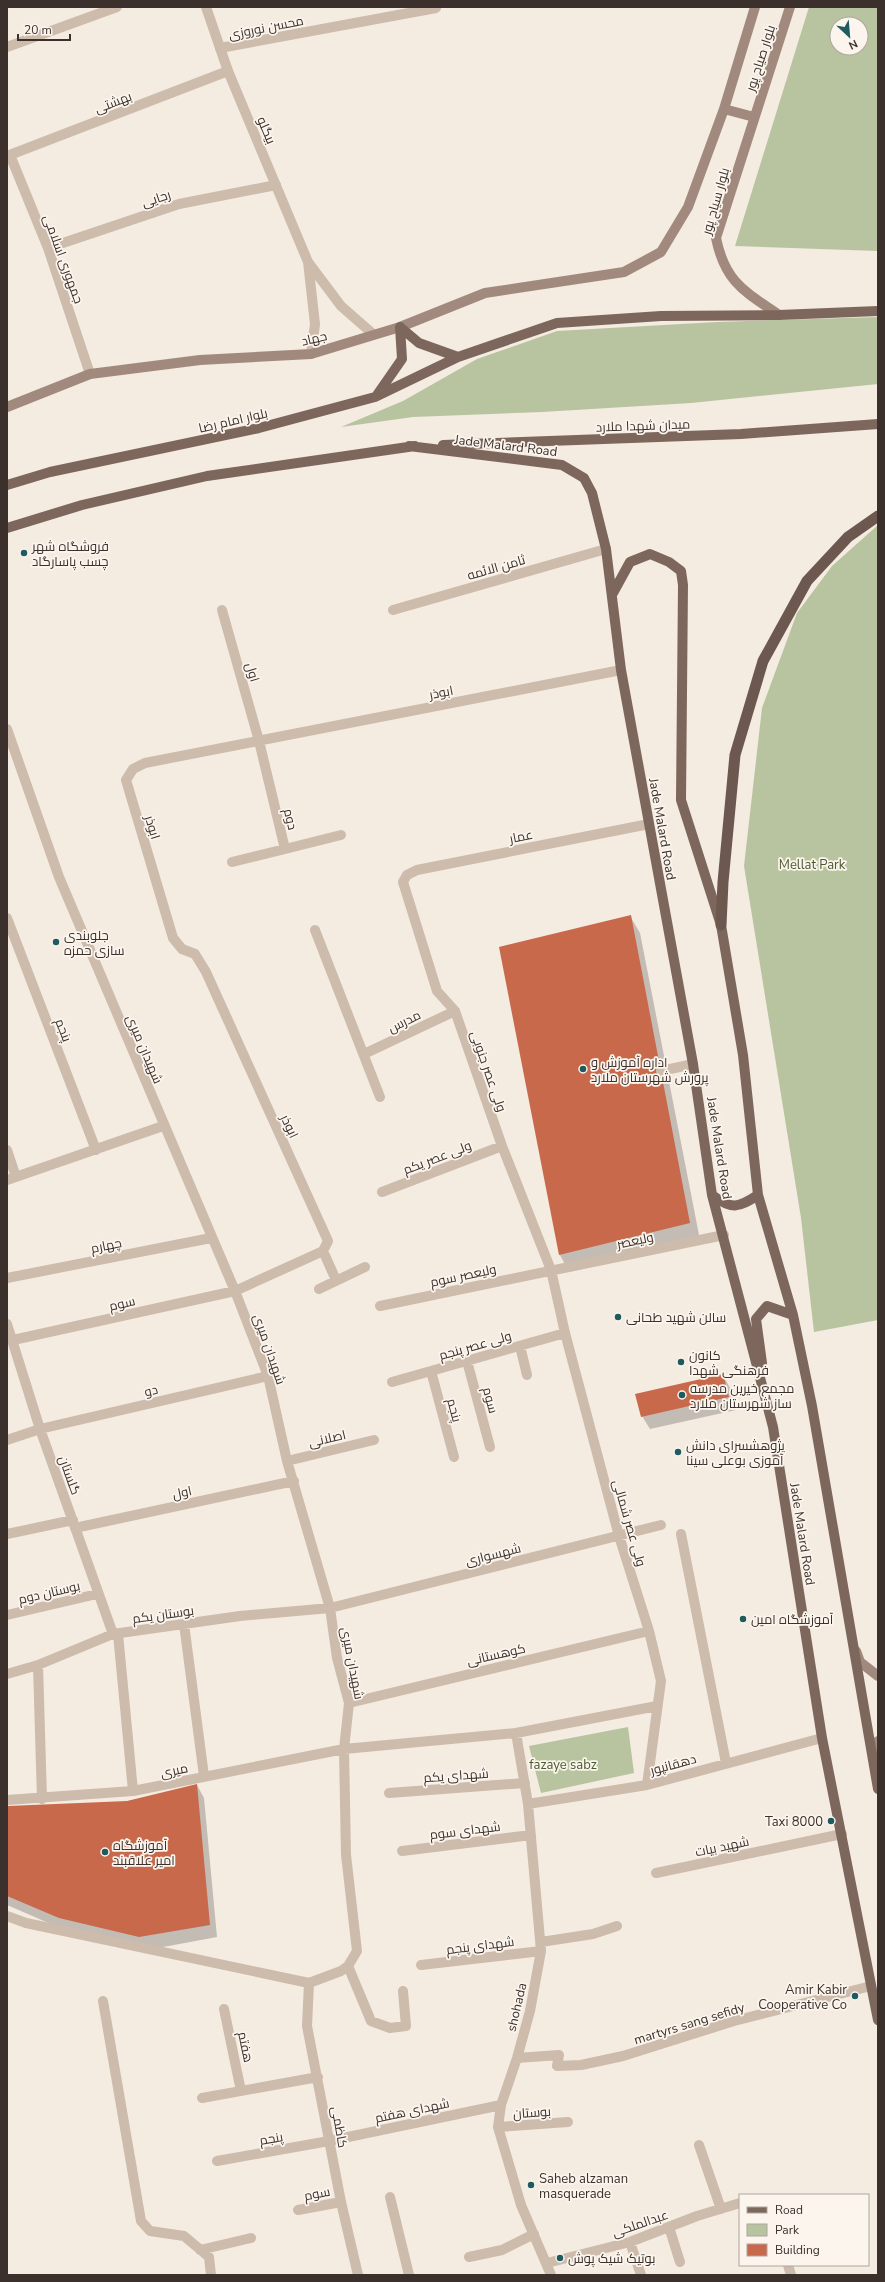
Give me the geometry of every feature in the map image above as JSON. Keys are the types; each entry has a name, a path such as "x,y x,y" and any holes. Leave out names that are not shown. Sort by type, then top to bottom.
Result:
{"highway":[{"path":"721,925 723,882 735,756 763,661 807,581 848,536 878,516"}],"main road":[{"name":"بلوار صیاح پور","path":"724,109 755,7"},
{"name":"بلوار صیاح پور","path":"754,118 790,7"},
{"path":"724,109 754,118"},
{"name":"بلوار سیاح پور","path":"624,272 661,252 688,207 724,109"},
{"name":"بلوار سیاح پور","path":"754,118 716,238 720,257 725,269 746,292 779,315"},
{"name":"جهاد","path":"7,407 90,374 200,360 311,354 400,327 485,293 624,272"},
{"path":"400,327 419,343 458,357 557,323 661,316 779,315 878,311"},
{"path":"375,397 402,359 400,327"},
{"name":"بلوار امام رضا","path":"10,483 50,472 259,428 375,397 458,357"},
{"name":"میدان شهدا ملارد","path":"409,446 741,434 878,424"},
{"path":"7,528 82,505 206,476 409,446"},
{"name":"Jade Malard Road","path":"409,446 562,465 584,478 592,493 606,548 613,593 621,670 693,1064 712,1195 724,1235 773,1427 822,1738 878,2020"},
{"name":"Jade Malard Road","path":"613,593 630,562 650,554 669,562 681,571 683,585 681,800 721,925 743,1055 758,1195 793,1316 812,1406 878,1789"},
{"path":"712,1195 725,1205 740,1206 758,1195"},
{"path":"773,1427 756,1319 766,1306 793,1316"},
{"path":"851,1637 860,1662 878,1676"},
{"path":"876,1776 875,1746 878,1741"}],"street":[{"path":"7,47 117,7"},
{"name":"بیگلو","path":"206,7 228,71 308,262"},
{"name":"محسن نوروزی","path":"220,48 436,8"},
{"name":"بهشتی","path":"9,156 228,71"},
{"name":"جمهوری اسلامی","path":"9,156 48,248 90,374"},
{"name":"رجایی","path":"48,248 179,204 276,185"},
{"path":"308,262 341,306 373,334"},
{"path":"308,262 315,324 311,354"},
{"name":"ثامن الائمه","path":"393,610 606,548"},
{"name":"اول","path":"222,610 259,741"},
{"name":"ابوذر","path":"322,1251 328,1241 206,972 195,954 182,949 173,938 126,780 132,769 145,763 621,670"},
{"name":"شهیدان میری","path":"7,729 59,877 163,1126 235,1291 268,1376 287,1461 330,1608 337,1658 349,1703 344,1749 346,1855 357,1951 348,1966"},
{"name":"دوم","path":"232,862 285,849 259,741"},
{"name":"عمار","path":"403,882 407,875 417,870 649,824"},
{"path":"285,849 341,835"},
{"name":"ولی عصر جنوبی","path":"403,882 438,991 455,1011 502,1146 551,1270"},
{"name":"پنجم","path":"7,918 96,1150"},
{"path":"315,930 380,1097"},
{"name":"مدرس","path":"364,1054 455,1011"},
{"path":"661,1071 693,1064"},
{"path":"7,1150 12,1179 163,1126"},
{"name":"ولی عصر یکم","path":"382,1192 502,1146"},
{"name":"ولیعصر","path":"551,1270 724,1235"},
{"name":"چهارم","path":"7,1278 211,1238"},
{"path":"235,1291 322,1251 336,1280"},
{"path":"319,1289 366,1267"},
{"name":"ولیعصر سوم","path":"380,1306 551,1270"},
{"name":"ولی عصر شمالی","path":"551,1270 565,1333 619,1536 649,1631 661,1681 647,1785"},
{"name":"سوم","path":"13,1340 235,1291"},
{"name":"گلستان","path":"7,1324 40,1429 98,1594 116,1634 133,1792"},
{"name":"ولی عصر پنجم","path":"392,1382 565,1333"},
{"path":"520,1346 527,1375"},
{"name":"سوم","path":"467,1361 490,1447"},
{"name":"پنجم","path":"431,1370 454,1457"},
{"name":"دو","path":"7,1440 40,1429 268,1376"},
{"name":"اصلانی","path":"287,1461 374,1440"},
{"name":"اول","path":"7,1534 74,1524 294,1482"},
{"name":"شهسواری","path":"330,1608 661,1525"},
{"path":"681,1534 726,1763"},
{"name":"بوستان دوم","path":"7,1615 98,1594"},
{"name":"بوستان یکم","path":"7,1674 38,1665 116,1634 240,1616 330,1608"},
{"path":"184,1624 204,1776"},
{"name":"کوهستانی","path":"349,1703 649,1631"},
{"path":"38,1665 42,1799"},
{"path":"344,1749 516,1733 657,1706"},
{"name":"shohada","path":"516,1733 532,1835 541,1946 530,2011 518,2058 501,2105 498,2127 521,2205 548,2271"},
{"name":"دهقانپور","path":"528,1804 647,1785 822,1738"},
{"name":"میری","path":"7,1800 42,1799 133,1792 204,1776 344,1749"},
{"name":"شهدای یکم","path":"389,1793 525,1783"},
{"name":"شهید بیات","path":"656,1873 842,1834"},
{"name":"شهدای سوم","path":"402,1851 532,1835"},
{"path":"7,1916 26,1923 309,1983 348,1966 371,2021 390,2028 406,2026 403,1991"},
{"name":"شهدای پنجم","path":"421,1965 541,1946 593,1934 617,1926"},
{"name":"کاظمی","path":"309,1983 307,2026 341,2202 358,2275"},
{"name":"martyrs sang sefidy","path":"518,2058 559,2055 557,2066 607,2060 734,2021 871,1986"},
{"path":"104,2001 141,2221 150,2231 184,2236 209,2257 210,2275"},
{"name":"هفتم","path":"224,2009 241,2091"},
{"path":"202,2098 318,2077"},
{"name":"شهدای هفتم","path":"329,2141 501,2105"},
{"name":"بوستان","path":"498,2127 568,2122"},
{"name":"پنجم","path":"217,2161 329,2141"},
{"path":"699,2145 721,2209"},
{"path":"390,2197 409,2275"},
{"name":"سوم","path":"298,2210 341,2202"},
{"name":"عبدالملکی","path":"548,2271 739,2203"},
{"path":"669,2227 680,2262"},
{"path":"468,2257 502,2250 534,2234"},
{"path":"200,2250 251,2238"},
{"path":"630,2242 641,2275"}],"green space":[{"path":"809,7 878,7 878,251 735,246"},
{"path":"878,317 878,384 691,403 542,412 413,417 341,427 403,401 477,359 557,331 717,322"},
{"name":"Mellat Park","path":"878,525 878,1320 814,1332 801,1218 744,866 762,708 797,613 832,566"},
{"name":"fazaye sabz","path":"628,1727 634,1773 541,1793 529,1746"}],"building":[{"path":"631,915 690,1223 559,1255 499,947"},
{"name":"مجمع خیرین مدرسه ساز شهرستان ملارد","path":"723,1374 729,1397 641,1417 635,1394"},
{"name":"آموزشگاه امیر علاقبند","path":"197,1784 210,1925 139,1937 59,1918 7,1896 8,1806 127,1801"}],"place":[{"name":"فروشگاه شهر چسب پاسارگاد","path":"24,553"},
{"name":"جلوبندی سازی حمزه","path":"56,942"},
{"name":"اداره آموزش و پرورش شهرستان ملارد","path":"583,1069"},
{"name":"سالن شهید طحانی","path":"618,1317"},
{"name":"کانون فرهنگی شهدا","path":"681,1362"},
{"name":"مجمع خیرین مدرسه ساز شهرستان ملارد","path":"682,1395"},
{"name":"پژوهشسرای دانش آموزی بوعلی سینا","path":"678,1452"},
{"name":"آموزشگاه امین","path":"743,1619"},
{"name":"Taxi 8000","path":"831,1821"},
{"name":"آموزشگاه امیر علاقبند","path":"105,1852"},
{"name":"Amir Kabir Cooperative Co","path":"855,1996"},
{"name":"Saheb alzaman masquerade","path":"531,2185"},
{"name":"بوتیک شیک پوش","path":"560,2258"}]}
